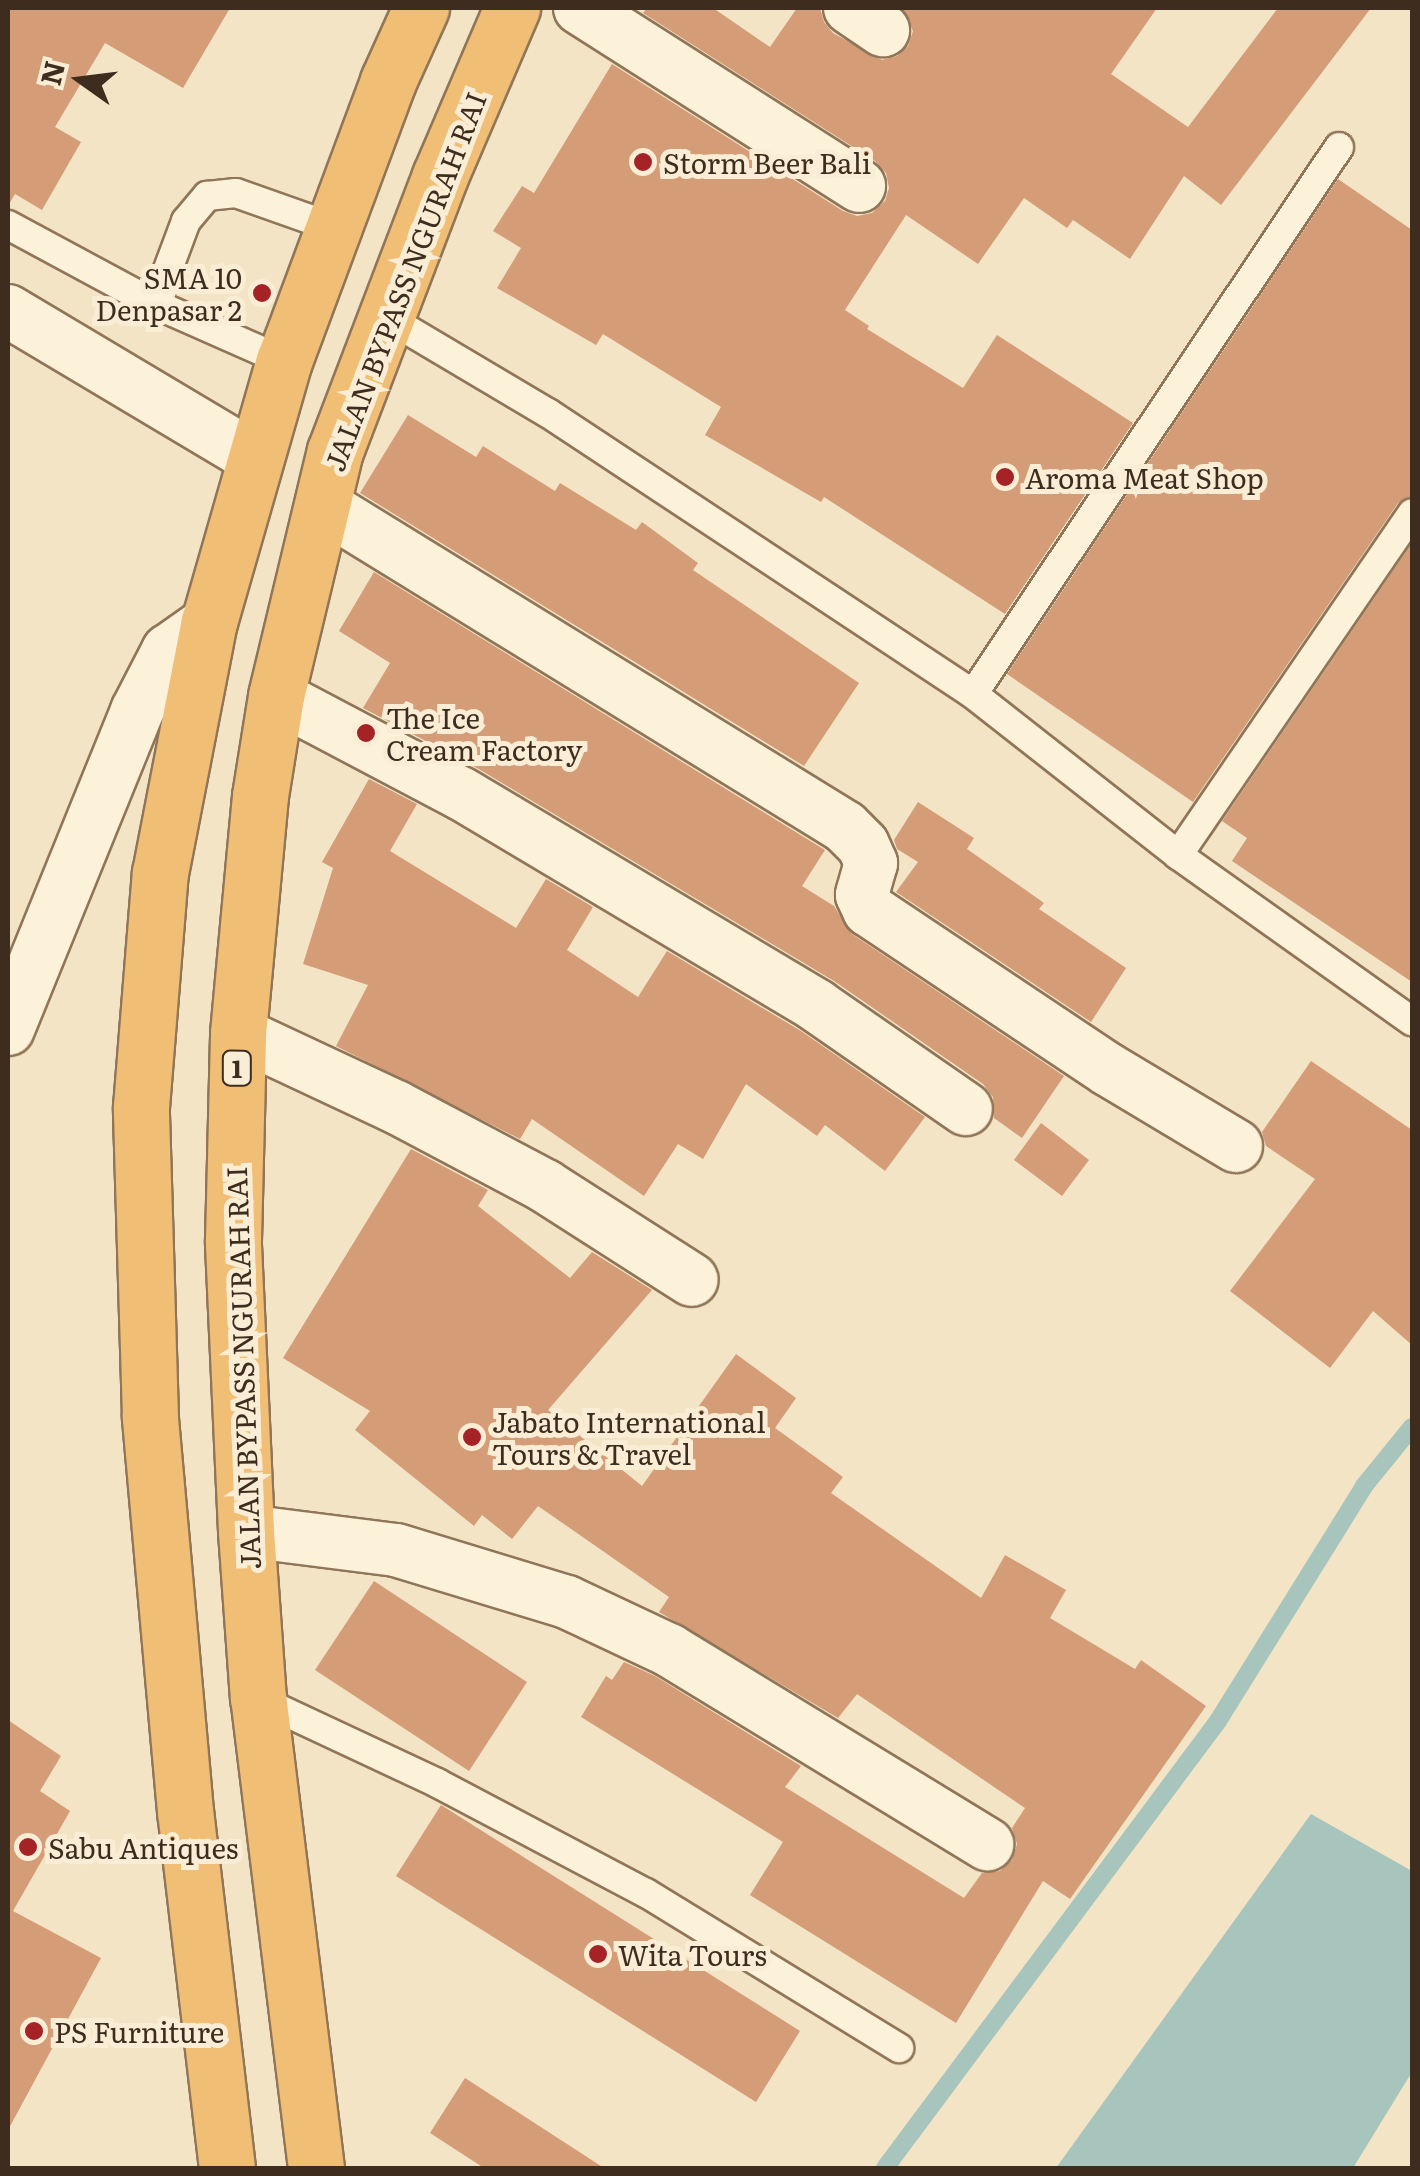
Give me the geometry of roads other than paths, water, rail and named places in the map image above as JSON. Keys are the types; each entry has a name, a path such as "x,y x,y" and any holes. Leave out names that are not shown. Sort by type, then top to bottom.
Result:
{"highway":[{"path":"227,2168 185,1811 150,1417 141,1108 160,873 209,622 284,360 332,227 421,8"},
{"name":"JALAN BYPASS NGURAH RAI","path":"316,2168 258,1698 246,1531 232,1240 238,1033 260,796 276,696 335,451 512,8"}],"street":[{"path":"580,8 859,186"},
{"path":"8,311 256,459"},
{"path":"322,505 844,827 864,845 871,862 862,896 869,910 1109,1070 1236,1146"},
{"path":"8,1029 136,711 168,651 209,622"},
{"path":"276,696 462,794 817,1006 966,1109"},
{"path":"238,1033 396,1107 545,1186 692,1280"},
{"path":"246,1531 396,1550 567,1602 669,1650 986,1844"}],"lane":[{"path":"973,694 1339,147"},
{"path":"155,304 186,220 207,196 236,193 332,227"},
{"path":"8,225 155,304 284,360"},
{"path":"386,316 548,412 973,694 1178,855 1412,1021"},
{"path":"1178,855 1412,513"},
{"path":"258,1698 437,1783 646,1892 900,2048"}],"water":[{"path":"1311,1814 1412,1871 1412,2072 1353,2168 1056,2168"}],"waterway":[{"path":"885,2168 1218,1721 1364,1486 1412,1427"}],"place":[{"name":"Storm Beer Bali","path":"643,162"},
{"name":"SMA 10 Denpasar 2","path":"262,293"},
{"name":"Aroma Meat Shop","path":"1005,477"},
{"name":"The Ice Cream Factory","path":"366,733"},
{"name":"Jabato International Tours & Travel","path":"472,1437"},
{"name":"Sabu Antiques","path":"28,1847"},
{"name":"Wita Tours","path":"598,1954"},
{"name":"PS Furniture","path":"34,2031"}]}
